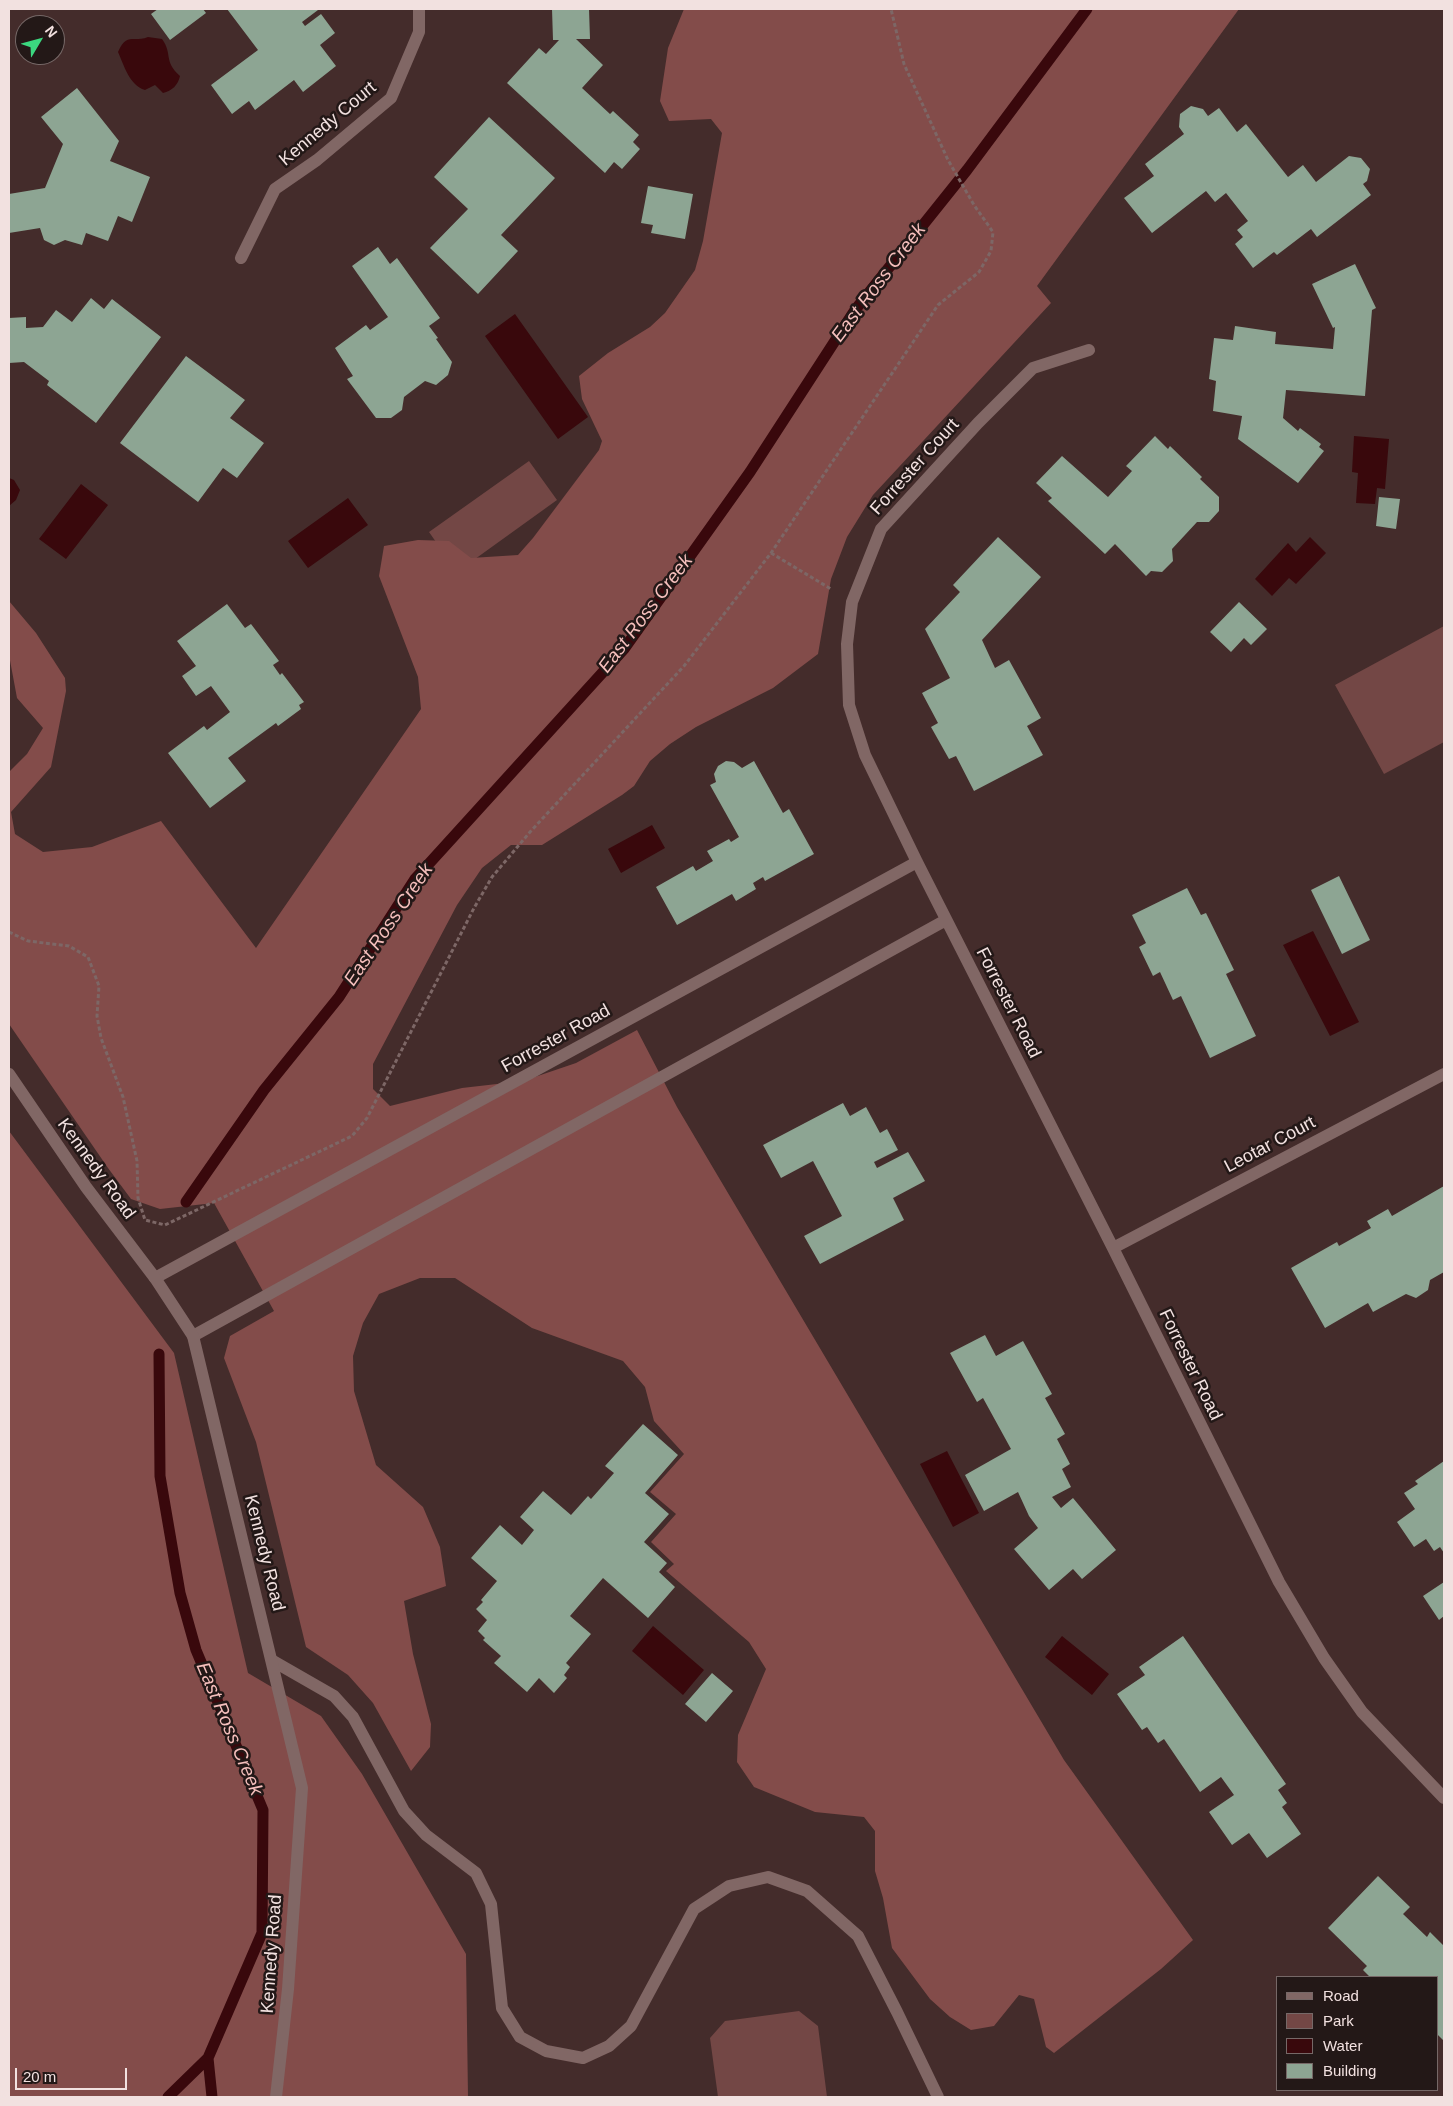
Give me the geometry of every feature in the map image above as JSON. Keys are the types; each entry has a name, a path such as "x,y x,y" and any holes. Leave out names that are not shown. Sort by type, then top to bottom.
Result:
{"street":[{"name":"Kennedy Court","path":"241,258 275,189 317,160 391,98 419,32 419,9"},
{"name":"Forrester Court","path":"917,862 865,755 849,704 848,644 852,602 881,529 978,423 1033,368 1089,350"},
{"name":"Forrester Road","path":"155,1278 917,862 1279,1582 1309,1633 1362,1712 1444,1798"},
{"path":"193,1336 946,920"},
{"name":"Kennedy Road","path":"9,1074 86,1187 155,1278 193,1336 302,1788 288,1988 276,2097"},
{"name":"Leotar Court","path":"1112,1248 1444,1074"},
{"path":"273,1662 334,1696 353,1718 404,1811 426,1835 476,1873 491,1904 502,2008 520,2037 546,2051 583,2058 609,2046 632,2026 694,1909 729,1886 768,1877 807,1892 858,1936 938,2097"}],"path":[{"path":"9,932 28,941 69,946 88,957 99,986 97,1016 101,1038 123,1097 137,1161 138,1198 145,1220 165,1225 352,1136 367,1118 474,908 492,877 530,832 684,666 771,553 938,305 979,272 991,251 993,232 974,205 948,160 904,64 891,9"},
{"path":"771,553 852,602"}],"green space":[{"path":"529,461 557,500 457,572 429,532"},
{"path":"1444,626 1444,742 1384,774 1335,685"},
{"path":"799,2011 818,2026 827,2097 718,2097 710,2038 725,2021"}],"shaded area":[{"path":"684,9 1239,9 1037,286 1051,303 873,495 847,537 831,579 818,654 773,688 696,727 670,744 650,761 634,786 622,795 542,845 511,845 482,868 457,905 373,1064 373,1089 390,1106 462,1088 523,1081 576,1063 637,1030 677,1107 1064,1760 1193,1940 1161,1969 1054,2053 1046,2047 1034,1999 1019,1995 994,2026 971,2030 950,2017 930,1999 892,1948 883,1898 875,1871 875,1831 864,1817 815,1812 754,1787 737,1762 738,1735 766,1669 749,1642 666,1571 674,1564 651,1542 676,1514 650,1492 684,1454 654,1421 645,1387 623,1361 532,1328 455,1278 420,1278 379,1294 363,1323 353,1356 354,1391 376,1465 423,1507 440,1547 446,1586 404,1601 413,1654 431,1724 430,1747 411,1771 373,1703 348,1675 306,1647 256,1442 224,1358 230,1336 274,1311 214,1203 160,1209 131,1199 9,1024 9,772 27,754 43,728 17,698 9,655 9,601 36,633 65,678 66,691 51,767 11,812 15,834 43,852 92,847 161,821 256,948 421,709 418,677 379,576 384,546 418,540 449,541 471,558 518,555 599,450 602,441 582,399 579,376 608,353 650,327 665,313 695,270 703,241 722,133 711,119 669,121 660,101 668,48"},
{"path":"9,1131 174,1353 248,1673 321,1716 362,1774 466,1954 468,2097 9,2097"}],"water":[{"path":"148,37 162,39 170,62 180,76 172,89 163,93 155,85 145,90 135,84 118,52 127,40"},
{"path":"515,314 588,417 558,439 485,336"},
{"path":"1354,436 1389,439 1385,489 1377,488 1375,504 1356,503 1358,473 1352,472"},
{"path":"9,478 14,480 20,490 16,500 9,506"},
{"path":"81,484 108,505 66,559 39,539"},
{"path":"348,498 368,525 308,568 288,541"},
{"path":"1310,537 1326,553 1296,584 1289,578 1272,596 1255,579 1288,543 1296,552"},
{"path":"652,825 665,848 621,873 608,849"},
{"path":"1313,931 1359,1022 1330,1036 1283,945"},
{"path":"947,1451 979,1513 953,1527 920,1464"},
{"path":"653,1626 704,1670 683,1695 632,1651"},
{"path":"1062,1636 1109,1674 1092,1695 1045,1657"}],"building":[{"path":"158,9 203,9 206,13 170,40 151,14"},
{"path":"227,9 317,9 302,22 305,26 321,14 335,33 320,45 336,66 303,92 294,80 255,110 249,101 232,114 211,85 258,50"},
{"path":"552,9 589,9 590,39 576,39 603,65 582,88 610,114 613,111 639,135 633,142 640,149 622,169 614,162 605,173 507,83 539,48 546,54 559,40 553,40"},
{"path":"77,88 119,141 110,161 150,177 132,222 118,216 108,241 86,233 82,245 65,240 54,245 44,240 40,228 9,233 9,194 45,188 63,144 41,117"},
{"path":"1191,106 1203,109 1208,116 1219,108 1237,132 1246,124 1288,177 1303,165 1316,182 1349,156 1361,158 1370,169 1367,181 1363,184 1371,195 1317,237 1311,229 1277,255 1274,252 1253,268 1235,244 1243,237 1237,230 1248,221 1226,193 1215,202 1206,191 1152,233 1124,198 1154,176 1145,164 1184,134 1179,127 1180,114"},
{"path":"489,117 555,178 501,235 518,251 478,294 430,248 468,209 434,177"},
{"path":"648,186 693,194 685,239 651,233 653,225 641,223"},
{"path":"378,247 390,264 397,258 440,318 429,326 452,362 448,375 436,385 425,381 404,397 402,410 391,418 376,418 347,379 353,376 335,348 366,325 370,330 388,317 352,266"},
{"path":"1355,264 1376,308 1372,310 1365,396 1286,390 1283,418 1298,431 1300,428 1321,444 1319,447 1324,451 1298,483 1238,439 1242,416 1213,411 1216,381 1209,379 1214,338 1233,340 1235,326 1276,332 1275,344 1333,349 1335,327 1333,328 1312,284"},
{"path":"91,298 104,309 112,299 161,337 96,423 47,385 49,381 24,362 9,363 9,318 26,317 26,328 43,327 56,310 72,322"},
{"path":"186,356 245,400 230,418 264,443 237,478 223,468 198,502 120,443"},
{"path":"1155,436 1168,449 1170,446 1202,477 1200,479 1219,497 1219,511 1209,522 1197,522 1172,549 1173,561 1162,572 1151,571 1146,576 1115,544 1105,554 1048,501 1052,498 1036,483 1062,456 1108,497 1132,471 1126,466"},
{"path":"1379,497 1400,499 1396,529 1376,526"},
{"path":"998,537 1041,577 982,640 995,668 1009,660 1041,718 1027,726 1043,755 974,791 956,756 949,759 931,727 938,723 922,693 950,678 925,629 960,592 953,585"},
{"path":"1239,602 1267,629 1251,645 1244,638 1231,652 1210,632"},
{"path":"227,604 245,628 251,624 279,661 273,665 280,675 282,673 304,702 299,705 301,709 278,726 276,723 228,758 246,781 210,808 168,753 204,726 207,730 230,712 211,686 196,696 182,676 196,666 177,641"},
{"path":"726,761 734,762 742,768 754,761 783,813 789,809 814,854 765,881 763,877 753,883 756,889 736,901 732,894 677,925 656,887 693,866 696,871 713,861 707,851 729,839 731,842 739,837 710,785 716,782 714,774 718,766"},
{"path":"1339,876 1370,940 1342,954 1311,890"},
{"path":"1187,888 1201,915 1206,913 1234,970 1226,974 1256,1036 1210,1058 1181,996 1173,1000 1160,972 1153,976 1139,947 1146,943 1132,915"},
{"path":"843,1103 850,1116 866,1107 880,1133 887,1129 898,1150 874,1162 877,1168 908,1152 925,1181 893,1198 904,1220 820,1264 804,1236 842,1216 813,1161 781,1178 763,1145"},
{"path":"1444,1186 1444,1272 1430,1280 1428,1290 1416,1298 1406,1294 1373,1312 1368,1303 1325,1328 1291,1268 1337,1242 1339,1246 1371,1228 1367,1221 1388,1209 1392,1216"},
{"path":"985,1335 996,1356 1023,1341 1052,1394 1045,1398 1065,1434 1057,1439 1070,1464 1062,1469 1071,1487 1052,1497 1061,1508 1073,1498 1116,1550 1082,1579 1073,1569 1049,1590 1014,1549 1038,1528 1029,1516 1018,1492 984,1511 965,1475 1011,1449 983,1398 977,1402 950,1353"},
{"path":"643,1424 678,1455 645,1493 669,1514 644,1542 667,1563 659,1572 675,1587 648,1618 603,1578 570,1616 591,1634 566,1663 570,1667 564,1675 567,1678 554,1693 539,1678 527,1692 494,1663 501,1656 483,1640 485,1638 478,1631 487,1620 476,1609 497,1581 471,1558 500,1525 522,1545 534,1530 520,1517 543,1491 571,1515 588,1496 591,1499 614,1473 605,1466"},
{"path":"1444,1461 1444,1553 1440,1547 1434,1551 1426,1539 1414,1547 1397,1522 1415,1509 1404,1493 1418,1484 1415,1481"},
{"path":"1444,1582 1444,1616 1439,1620 1423,1596"},
{"path":"1183,1636 1286,1784 1278,1790 1287,1803 1282,1807 1301,1834 1267,1858 1249,1833 1232,1845 1209,1812 1234,1795 1221,1777 1200,1792 1164,1739 1158,1743 1147,1727 1142,1730 1117,1694 1145,1675 1139,1667"},
{"path":"712,1673 733,1691 706,1722 685,1704"},
{"path":"1378,1876 1410,1907 1403,1914 1427,1937 1430,1932 1444,1946 1444,2041 1438,2035 1438,1976 1369,1976 1363,1970 1367,1966 1328,1928"}],"waterway":[{"name":"East Ross Creek","path":"186,1202 264,1090 339,997 415,879 624,649 750,472 855,310 967,170 1087,9"},
{"name":"East Ross Creek","path":"159,1354 160,1476 180,1593 196,1650 263,1810 262,1933 208,2058 212,2097"},
{"path":"168,2097 208,2058"}]}
